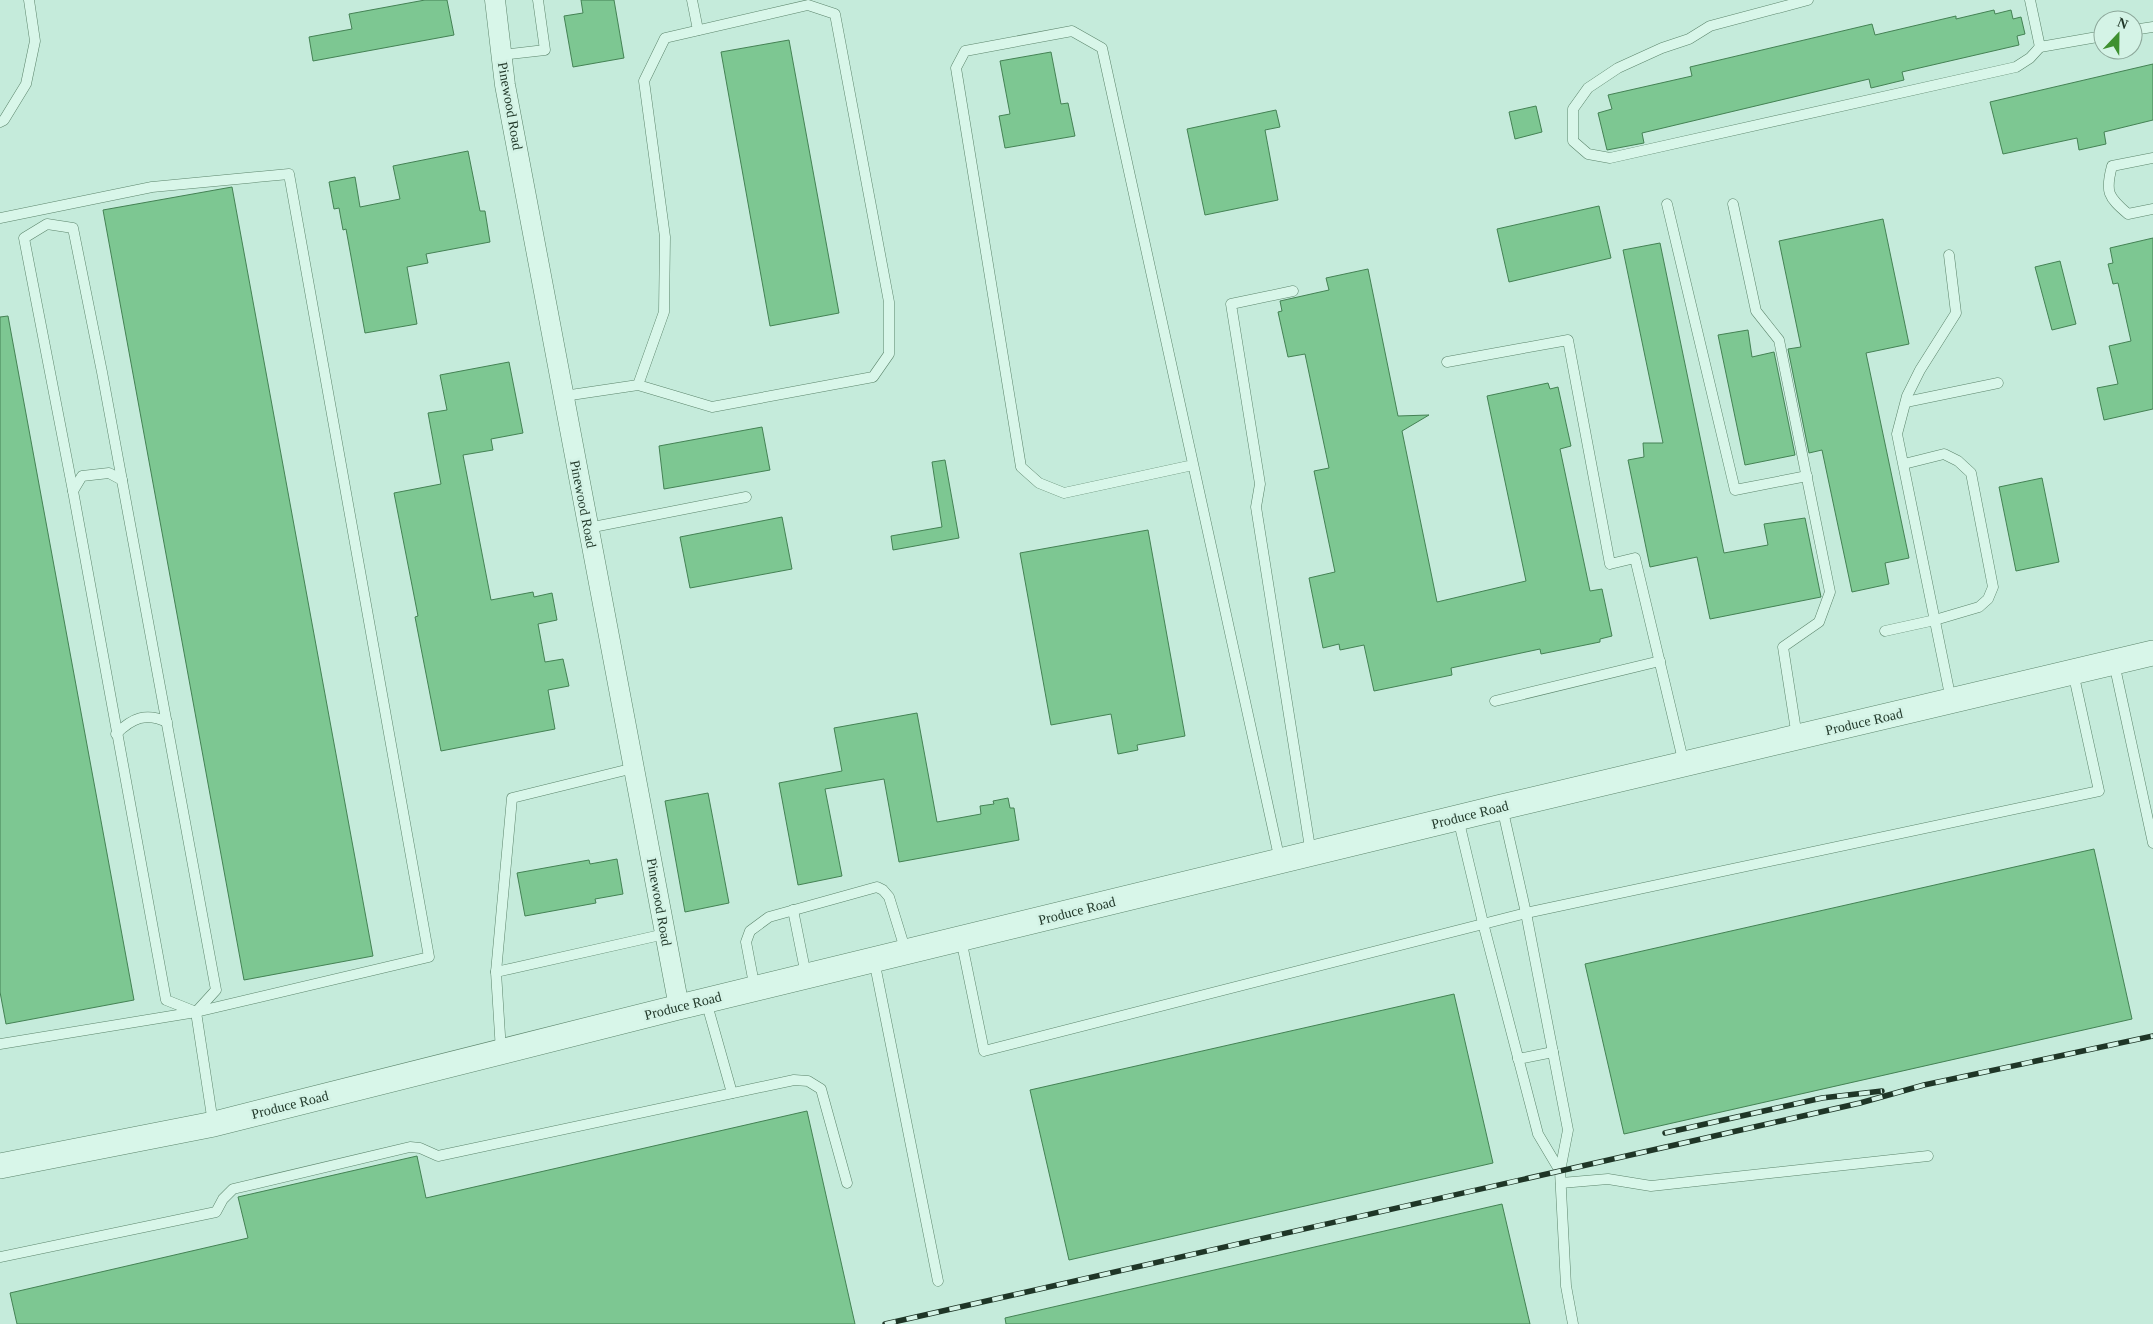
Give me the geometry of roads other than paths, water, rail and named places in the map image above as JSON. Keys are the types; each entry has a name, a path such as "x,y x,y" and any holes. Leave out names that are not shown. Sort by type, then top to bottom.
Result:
{"street":[{"name":"Pinewood Road","path":"495,0 501,55 679,1007"},
{"name":"Produce Road","path":"0,1166 214,1124 755,988 1311,855 1502,807 2153,653"}],"lane":[{"path":"0,122 4,120 26,84 35,41 28,0"},
{"path":"501,55 545,50 538,0"},
{"path":"692,0 698,30"},
{"path":"1808,0 1710,26 1689,39 1662,48 1618,68 1588,88 1573,109 1573,141 1588,154 1610,158 2016,67 2030,58 2040,48 2093,38"},
{"path":"2030,0 2040,48"},
{"path":"564,396 638,385 712,407 873,377 889,354 889,302 836,14 808,5 665,38 644,81 665,237 664,312 638,385"},
{"path":"1193,465 1064,493 1039,483 1021,467 956,68 965,52 1072,31 1102,48 1280,862"},
{"path":"2153,158 2112,166 2108,182 2112,200 2128,214 2153,209"},
{"path":"0,218 152,186 289,174 429,957 196,1012 0,1044"},
{"path":"1667,204 1736,490 1807,476"},
{"path":"1733,204 1756,311 1779,340 1830,592 1819,622 1783,647 1797,738"},
{"path":"44,209 47,224"},
{"path":"47,224 73,228 122,480 216,990 196,1012 166,1000 73,491 24,238 47,224"},
{"path":"1949,256 1956,313 1920,370 1906,402 1897,434 1951,701"},
{"path":"1293,291 1231,304 1260,484 1256,508 1311,855"},
{"path":"1447,362 1568,340 1610,564 1636,558 1684,765"},
{"path":"1906,402 1998,383"},
{"path":"1885,630 1935,620 1979,607 1988,600 1992,587 1971,473 1958,460 1944,454 1904,464"},
{"path":"73,491 82,476 109,473 122,480"},
{"path":"588,528 746,497"},
{"path":"1496,701 1660,661"},
{"path":"2114,662 2153,843"},
{"path":"961,939 984,1051 1483,923 2099,791 2073,672"},
{"path":"116,734 129,721 154,716 167,722"},
{"path":"501,1052 496,972 512,798 634,768"},
{"path":"1502,807 1526,913 1568,1130 1560,1171 1566,1286 1573,1324"},
{"path":"1458,818 1483,923 1538,1134 1560,1171"},
{"path":"755,988 746,942 750,931 769,917 876,887 883,890 890,897 906,952"},
{"path":"793,910 806,976"},
{"path":"496,972 665,934"},
{"path":"874,960 938,1281"},
{"path":"706,1000 732,1093"},
{"path":"196,1012 214,1124"},
{"path":"1518,1059 1553,1052"},
{"path":"0,1257 216,1212 223,1198 233,1189 410,1147 420,1148 438,1156 794,1080 808,1081 821,1089 847,1183"},
{"path":"1561,1184 1608,1179 1651,1186 1928,1156"}],"railway":[{"path":"885,1324 1860,1103 1924,1085 2153,1036"},
{"path":"1665,1133 1822,1098 1882,1091"}]}
